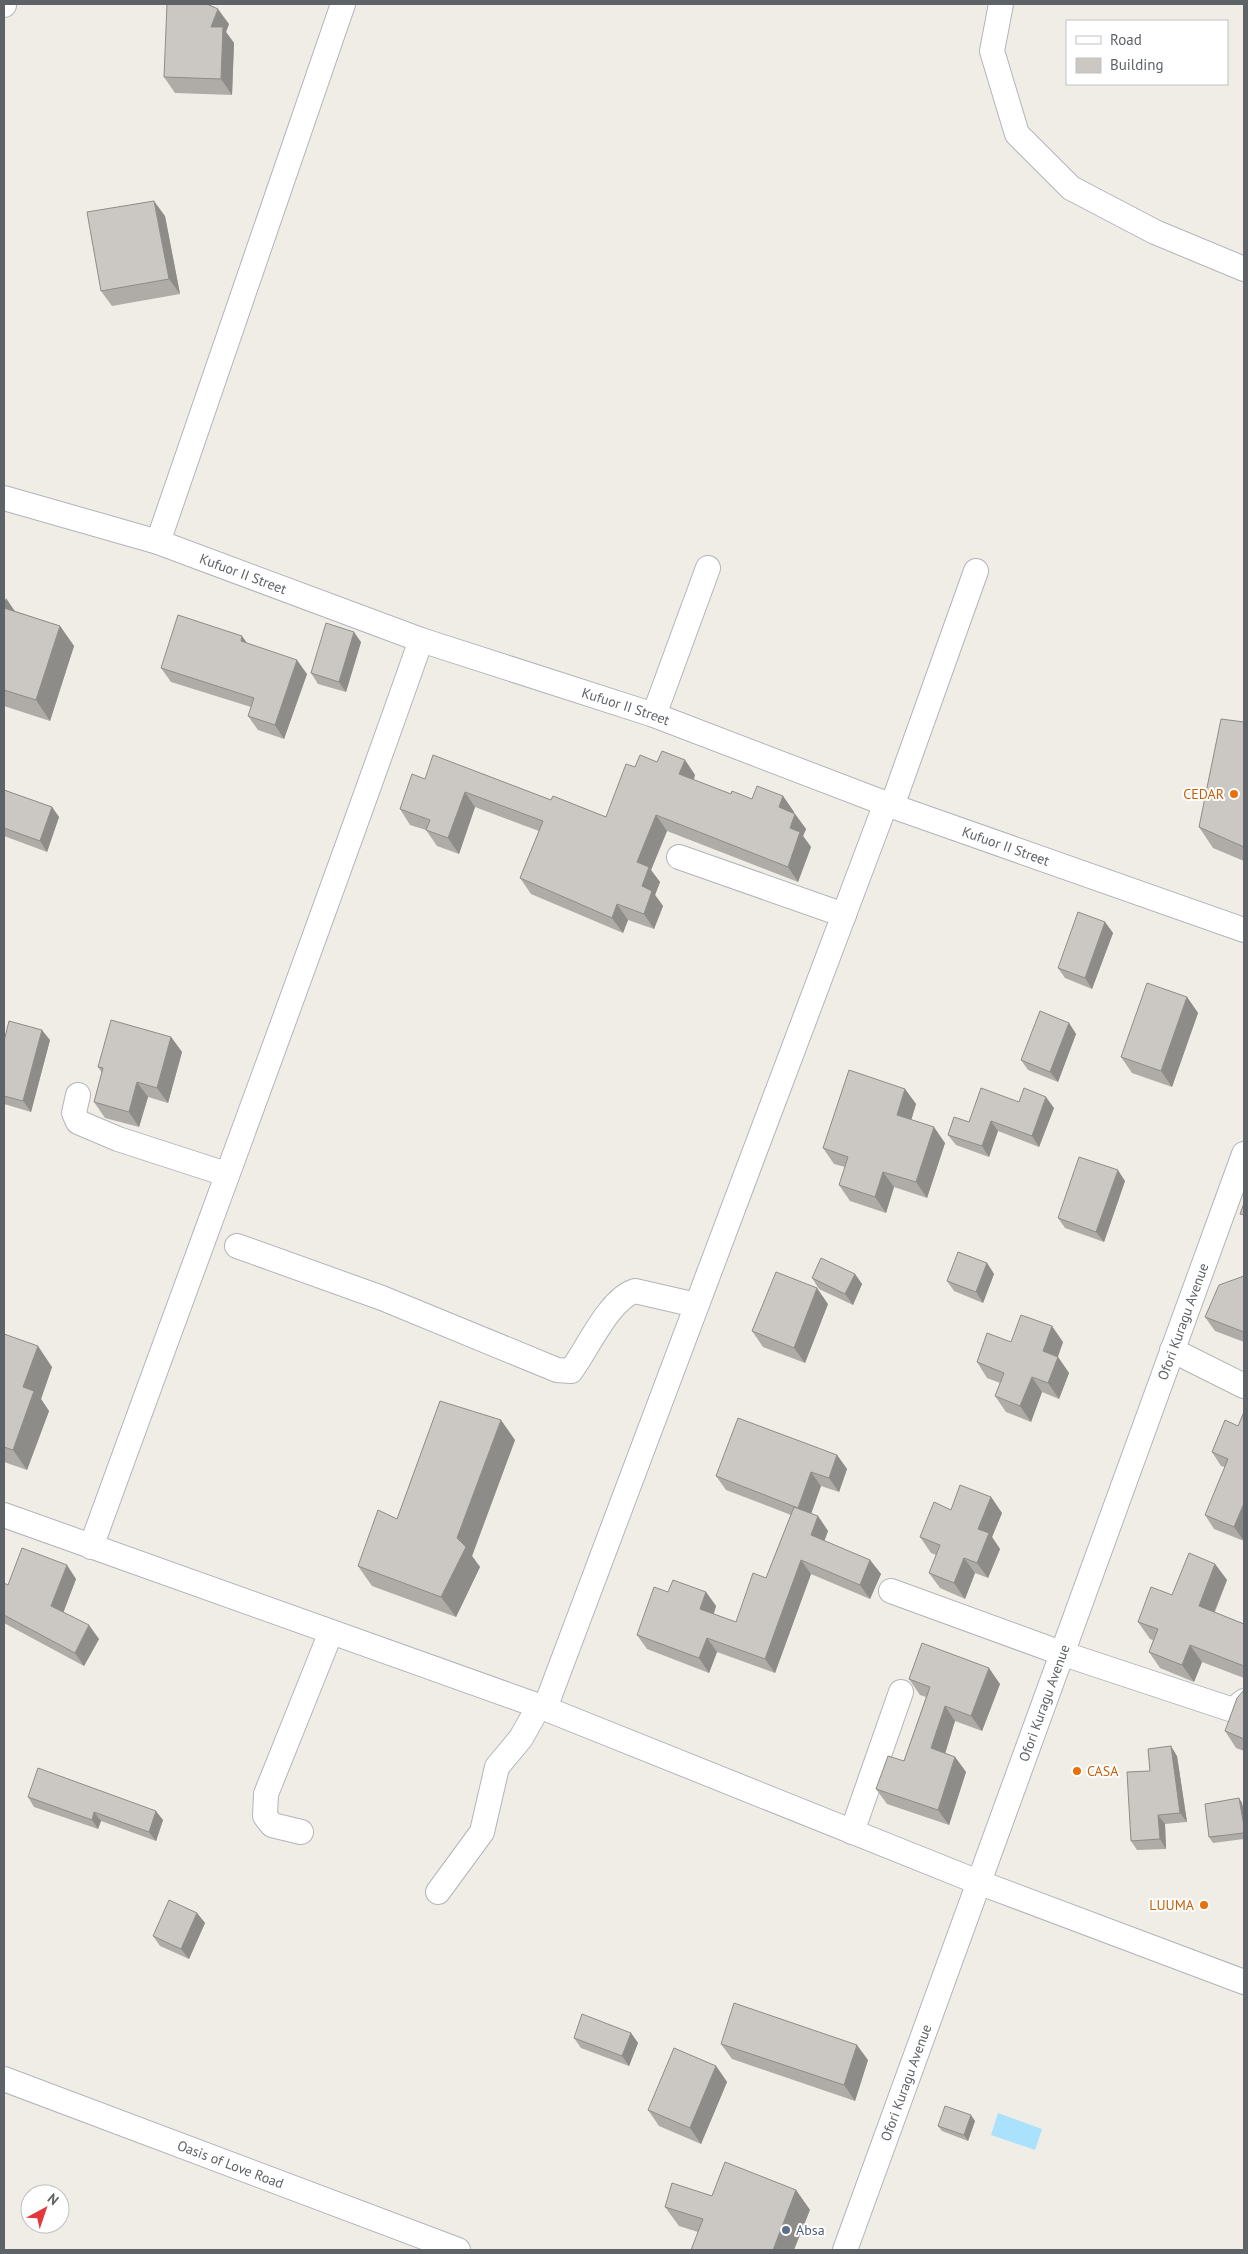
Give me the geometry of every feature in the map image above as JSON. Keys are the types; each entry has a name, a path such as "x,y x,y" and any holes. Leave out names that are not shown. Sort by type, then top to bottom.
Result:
{"street":[{"path":"158,542 344,4"},
{"path":"1001,4 992,51 1017,134 1071,188 1155,232 1244,269"},
{"name":"Kufuor II Street","path":"4,498 158,542 421,640 654,715 889,804 1244,930"},
{"path":"654,715 708,568"},
{"path":"438,1892 482,1832 497,1767 521,1738 542,1707 844,915 889,804 976,571"},
{"path":"91,1546 226,1174 319,929 421,640"},
{"path":"679,857 844,915"},
{"path":"78,1096 74,1113 78,1122 118,1138 226,1174"},
{"name":"Ofori Kuragu Avenue","path":"845,2250 1244,1154"},
{"path":"237,1246 382,1298 558,1370 571,1371 615,1304 625,1294 634,1291 696,1305"},
{"path":"1172,1350 1244,1386"},
{"path":"4,1514 542,1707 978,1882 1244,1982"},
{"path":"891,1591 1062,1653 1233,1710 1244,1701"},
{"path":"301,1832 272,1825 265,1816 266,1794 331,1632"},
{"path":"852,1832 901,1692"},
{"name":"Oasis of Love Road","path":"4,2079 458,2250"}],"water":[{"path":"998,2113 1042,2129 1035,2150 991,2135"}],"building":[{"path":"167,4 207,4 218,9 211,27 223,27 221,79 164,77"},
{"path":"154,201 169,279 101,291 87,212"},
{"path":"4,608 60,626 36,700 4,690"},
{"path":"178,615 242,636 241,641 297,660 275,725 248,716 254,698 161,668"},
{"path":"326,623 354,632 339,682 311,673"},
{"path":"1221,719 1244,722 1244,847 1199,827"},
{"path":"662,751 685,760 679,774 731,794 732,791 752,799 757,786 783,796 779,807 795,814 790,828 800,832 788,867 656,815 637,862 649,867 642,886 652,891 644,914 617,904 612,918 520,878 543,821 465,792 448,838 426,830 430,820 400,809 412,774 425,779 433,755 551,800 553,796 606,817 626,764 635,767 640,755 657,762"},
{"path":"4,790 52,807 40,841 4,828"},
{"path":"1078,912 1105,922 1085,978 1058,968"},
{"path":"1147,983 1187,997 1161,1071 1121,1057"},
{"path":"1040,1011 1069,1023 1050,1072 1021,1060"},
{"path":"111,1020 171,1037 157,1088 137,1082 129,1112 94,1102 103,1068 98,1067"},
{"path":"9,1021 42,1030 23,1101 4,1096 4,1041"},
{"path":"849,1070 905,1089 897,1115 934,1127 916,1182 883,1172 875,1197 839,1185 848,1157 823,1148"},
{"path":"981,1088 1019,1102 1024,1088 1046,1097 1032,1136 991,1121 982,1146 948,1135 954,1117 969,1122"},
{"path":"1079,1157 1118,1170 1096,1232 1058,1218"},
{"path":"1244,1203 1244,1215 1240,1214"},
{"path":"958,1252 987,1263 976,1292 947,1281"},
{"path":"821,1258 855,1274 845,1294 812,1278"},
{"path":"776,1272 817,1288 794,1348 752,1331"},
{"path":"1244,1276 1244,1332 1205,1317 1219,1285"},
{"path":"1021,1315 1052,1326 1043,1351 1058,1357 1048,1383 1032,1377 1020,1406 995,1396 1004,1373 977,1362 987,1333 1011,1342"},
{"path":"4,1334 38,1346 23,1387 34,1391 13,1450 4,1447"},
{"path":"440,1401 501,1420 457,1538 466,1547 441,1597 358,1566 378,1510 397,1519"},
{"path":"1244,1412 1244,1503 1234,1527 1205,1515 1228,1459 1212,1452 1225,1420 1238,1426"},
{"path":"738,1418 837,1455 829,1478 811,1472 798,1508 716,1476"},
{"path":"960,1485 991,1497 978,1529 989,1533 977,1563 964,1558 954,1583 929,1573 940,1545 920,1537 934,1502 951,1510"},
{"path":"794,1507 818,1516 811,1535 870,1560 860,1585 801,1560 765,1659 707,1638 699,1658 637,1635 654,1587 668,1592 673,1580 706,1592 700,1609 736,1622 753,1573 766,1578"},
{"path":"22,1548 67,1565 51,1606 89,1625 75,1653 4,1615 4,1583 8,1585"},
{"path":"1189,1553 1215,1564 1199,1606 1244,1624 1244,1666 1190,1645 1182,1665 1149,1652 1158,1629 1138,1622 1151,1587 1172,1595"},
{"path":"922,1643 989,1668 971,1716 945,1706 931,1748 955,1757 938,1810 876,1789 888,1756 904,1761 930,1687 909,1679"},
{"path":"1244,1690 1244,1739 1225,1731 1237,1698"},
{"path":"1171,1746 1180,1813 1158,1815 1160,1839 1131,1841 1127,1772 1150,1771 1148,1749"},
{"path":"38,1768 156,1811 149,1832 94,1812 92,1820 28,1797"},
{"path":"1239,1798 1244,1833 1209,1837 1205,1804"},
{"path":"169,1900 197,1913 181,1949 153,1936"},
{"path":"734,2003 857,2045 844,2085 721,2044"},
{"path":"582,2014 631,2033 622,2056 574,2038"},
{"path":"674,2048 716,2066 690,2128 648,2110"},
{"path":"945,2106 971,2115 964,2135 938,2126"},
{"path":"725,2162 796,2190 773,2250 691,2250 703,2219 665,2207 672,2183 712,2196"}],"place":[{"name":"CEDAR","path":"1234,794"},
{"name":"CASA","path":"1077,1771"},
{"name":"LUUMA","path":"1204,1905"},
{"name":"Absa","path":"786,2230"}]}
